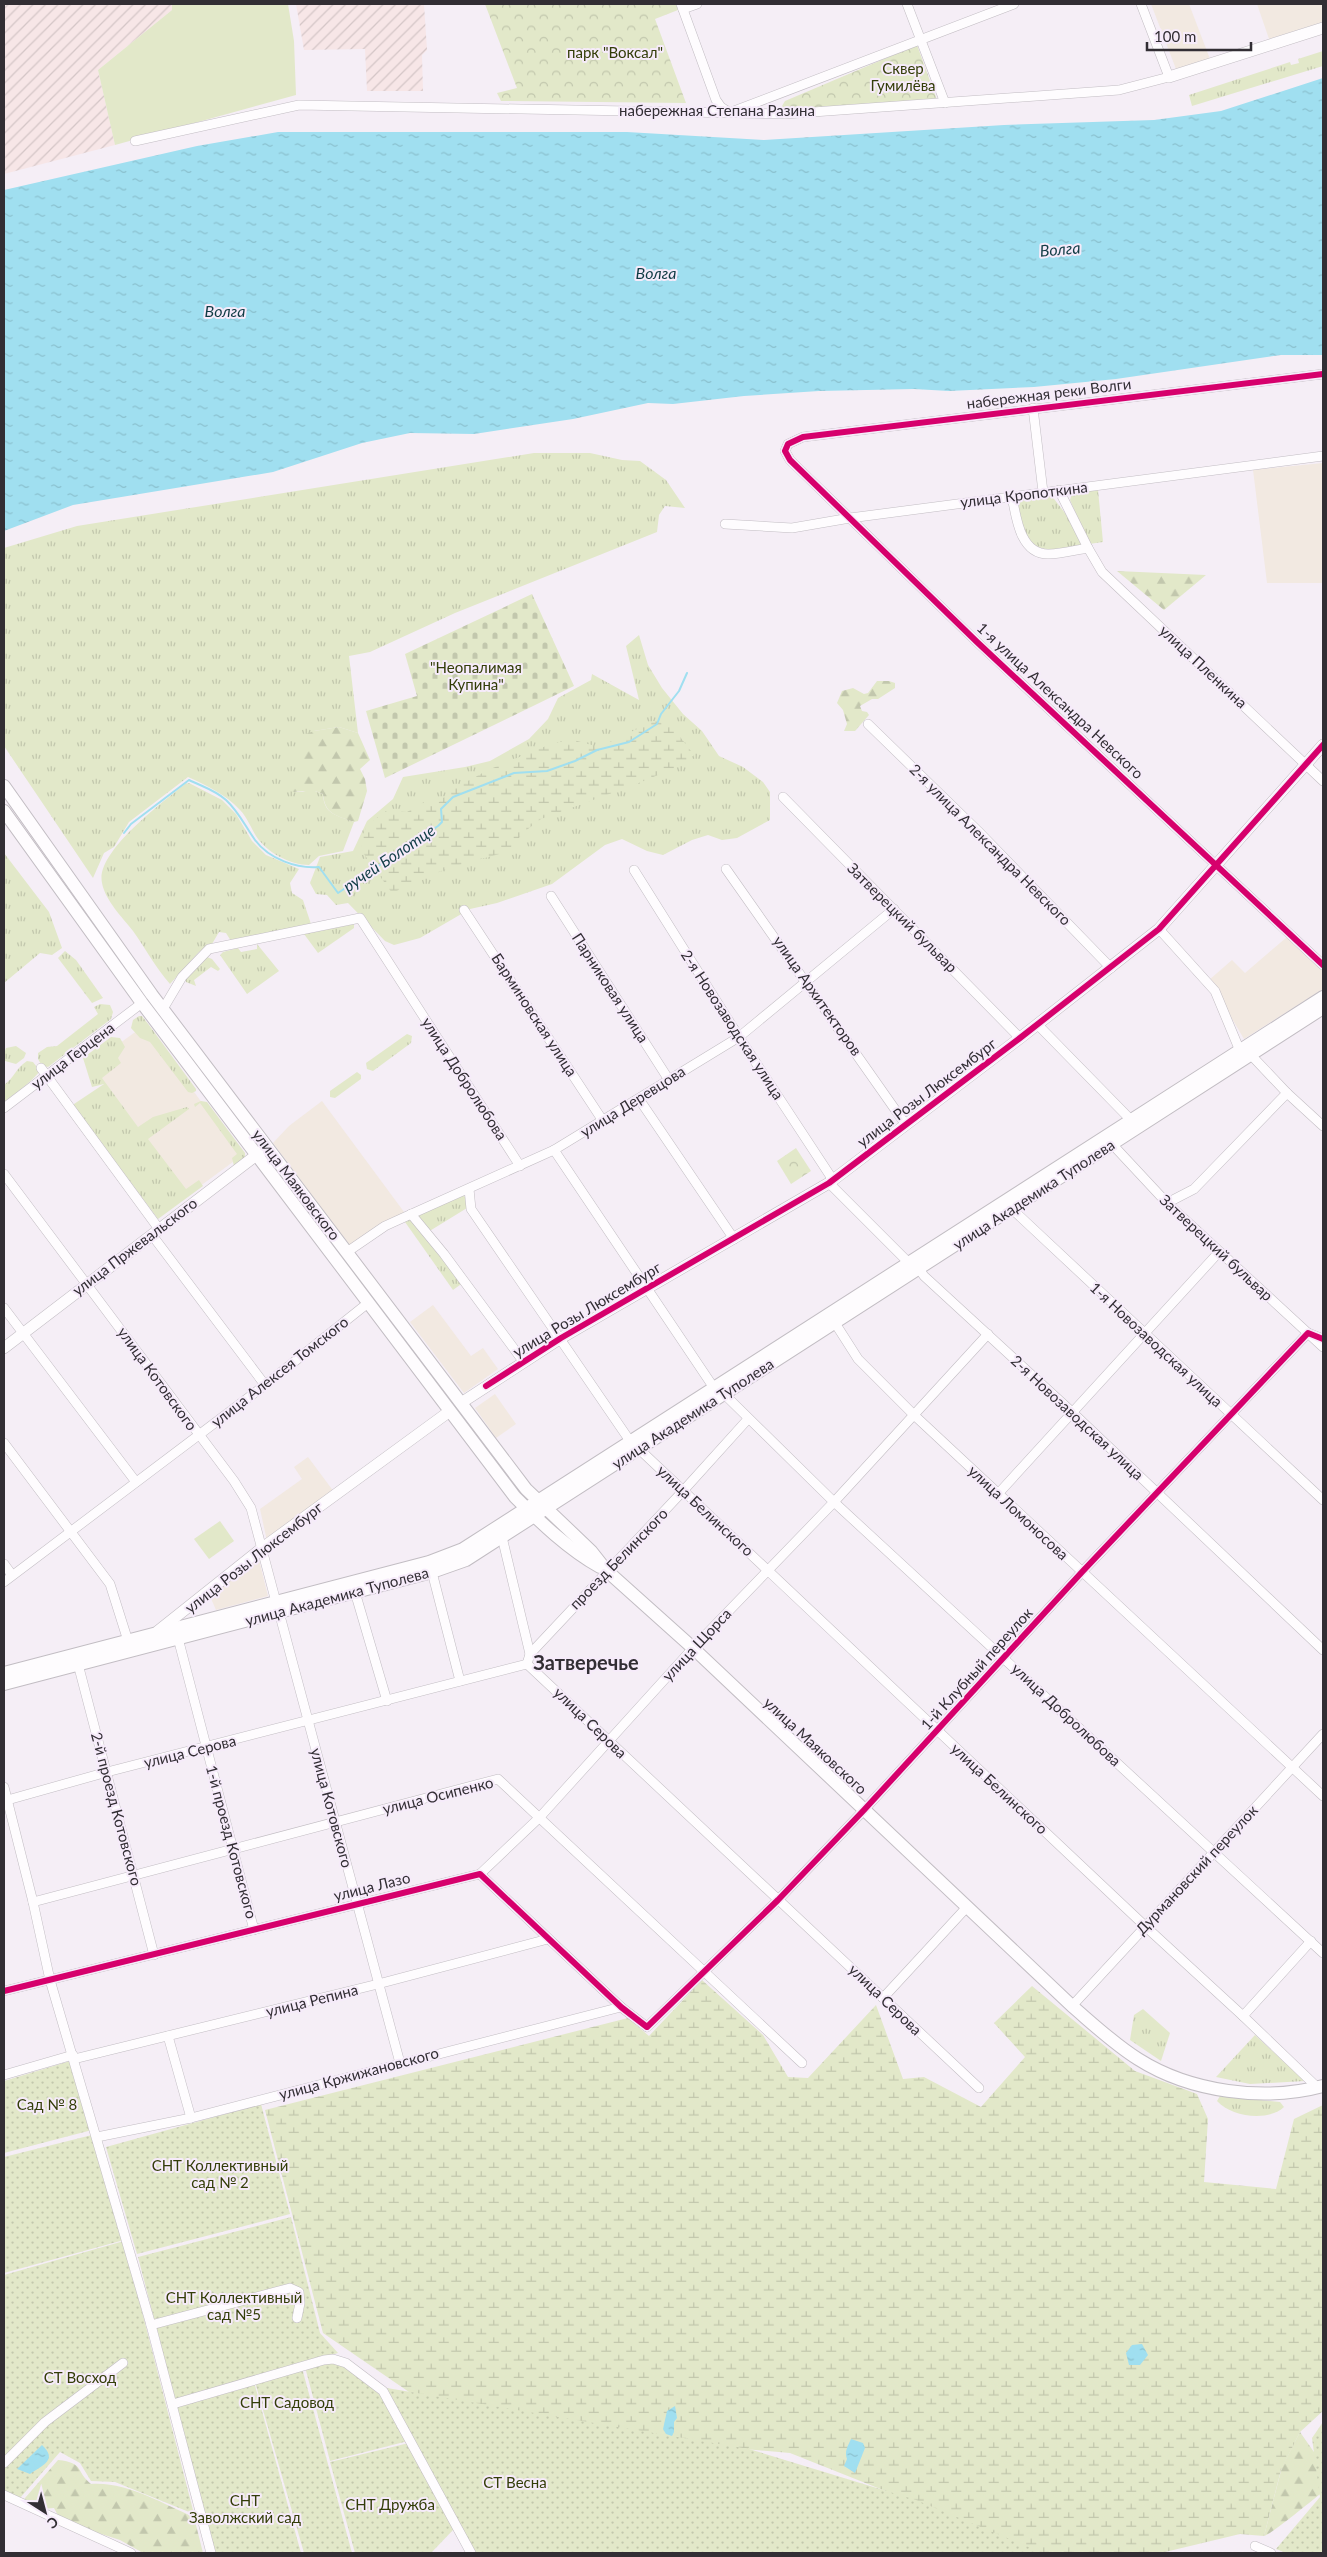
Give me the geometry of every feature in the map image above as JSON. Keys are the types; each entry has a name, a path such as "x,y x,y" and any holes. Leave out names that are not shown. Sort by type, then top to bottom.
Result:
{"main road":[{"name":"улица Маяковского","path":"4,786 163,1009 526,1489 591,1551 606,1570 693,1648 1072,2006 1127,2052 1150,2066 1176,2078 1202,2085 1243,2091 1315,2088"},
{"name":"улица Маяковского","path":"4,811 142,1003 256,1155 450,1411 530,1512 587,1560 606,1570"},
{"name":"улица Академика Туполева","path":"634,1445 710,1403 728,1379 1012,1209 1112,1144 1246,1053 1323,997"},
{"name":"улица Академика Туполева","path":"4,1673 128,1641 178,1638 452,1555 530,1512 719,1391 836,1322 905,1278 924,1254 1131,1120 1323,1008"},
{"path":"1112,1144 1112,1137 1117,1130"},
{"name":"улица Академика Туполева","path":"4,1684 78,1664 156,1639 277,1607 355,1592 432,1572 466,1560 502,1537 530,1512"}],"street":[{"path":"697,4 682,6 717,102 723,109 732,112 1014,4"},
{"path":"907,4 945,103"},
{"path":"1141,4 1169,77"},
{"name":"набережная Степана Разина","path":"135,141 298,105 785,114 1086,94 1120,90 1169,77 1323,28"},
{"name":"набережная реки Волги","path":"785,451 788,444 802,437 1323,374"},
{"path":"1033,408 1043,492"},
{"name":"1-я улица Александра Невского","path":"785,451 790,460 992,655 1323,965"},
{"name":"улица Кропоткина","path":"725,524 792,528 850,518 1012,496 1323,456"},
{"name":"улица Пленкина","path":"1059,490 1102,572 1323,781"},
{"path":"1012,496 1021,534 1025,542 1036,552 1048,555 1088,548"},
{"name":"2-я улица Александра Невского","path":"868,724 978,831 1111,968"},
{"name":"улица Розы Люксембург","path":"461,1403 561,1338 831,1181 1038,1025 1159,929 1323,745"},
{"name":"Затверецкий бульвар","path":"783,797 1020,1038"},
{"name":"улица Архитекторов","path":"726,869 807,981 906,1125"},
{"name":"2-я Новозаводская улица","path":"634,870 738,1037 831,1181 926,1278 1072,1412 1323,1650"},
{"name":"Парниковая улица","path":"551,896 669,1080"},
{"name":"Барминовская улица","path":"464,910 603,1121"},
{"name":"улица Деревцова","path":"347,1252 385,1226 554,1150 639,1099 738,1037 894,910"},
{"name":"улица Добролюбова","path":"163,1009 182,977 209,949 360,918 520,1166"},
{"path":"1159,929 1215,991 1246,1053 1323,1126"},
{"name":"улица Герцена","path":"4,1108 142,1003"},
{"path":"1038,1025 1131,1120"},
{"path":"40,1068 265,1384"},
{"path":"1167,1203 1194,1189 1287,1093"},
{"path":"639,1099 734,1238"},
{"name":"Затверецкий бульвар","path":"1112,1144 1167,1203 1323,1347"},
{"name":"улица Пржевальского","path":"4,1348 267,1147"},
{"name":"улица Добролюбова","path":"554,1150 719,1391 834,1502 1005,1657 1213,1853 1323,1953"},
{"name":"улица Котовского","path":"4,1174 234,1481 251,1508 400,2063"},
{"name":"улица Белинского","path":"468,1189 471,1209 634,1445 1243,2016 1315,2088"},
{"name":"1-я Новозаводская улица","path":"1012,1209 1323,1500"},
{"path":"411,1214 444,1254 523,1361"},
{"path":"997,1494 1219,1252"},
{"name":"улица Алексея Томского","path":"4,1582 265,1384 368,1303"},
{"path":"4,1308 136,1482"},
{"name":"улица Ломоносова","path":"836,1322 858,1359 914,1415 1323,1796"},
{"path":"1308,1333 1323,1339"},
{"name":"1-й Клубный переулок","path":"621,2007 647,2027 778,1900 938,1731 1082,1572 1308,1333"},
{"name":"улица Щорса","path":"480,1874 540,1817 693,1648 834,1502 988,1334"},
{"name":"улица Розы Люксембург","path":"156,1639 261,1549 450,1411"},
{"name":"проезд Белинского","path":"527,1664 530,1654 606,1570 683,1491 748,1418"},
{"path":"4,1443 110,1584 128,1641"},
{"path":"502,1537 530,1654"},
{"path":"4,1564 12,1575"},
{"path":"432,1572 460,1681"},
{"path":"355,1592 387,1701"},
{"name":"1-й проезд Котовского","path":"178,1638 254,1930"},
{"name":"2-й проезд Котовского","path":"78,1664 154,1955"},
{"name":"улица Серова","path":"6,1800 107,1772 527,1664 979,2088"},
{"name":"Дурмановский переулок","path":"1072,2006 1323,1734"},
{"name":"улица Осипенко","path":"33,1902 498,1779 802,2063"},
{"path":"4,1787 33,1902 50,1980 151,2325 211,2553"},
{"path":"480,1874 621,2007"},
{"name":"улица Лазо","path":"4,1991 480,1874"},
{"path":"883,1998 967,1907"},
{"name":"улица Репина","path":"4,2075 378,1984 548,1939"},
{"path":"1243,2016 1311,1941"},
{"name":"улица Кржижановского","path":"97,2137 191,2118 621,2007"},
{"path":"168,2036 191,2118"},
{"path":"151,2325 290,2288 299,2292 300,2303 297,2318"},
{"path":"173,2404 324,2360 333,2359 346,2363 382,2391 471,2553"},
{"path":"4,2463 45,2422 124,2363"},
{"path":"4,2495 131,2553"},
{"path":"1254,2546 1272,2553"}],"shaded area":[{"path":"4,4 172,4 172,10 98,70 115,145 4,174"},
{"path":"296,4 424,4 427,50 422,55 423,91 367,91 365,49 304,50"},
{"path":"1151,4 1189,4 1210,59 1176,69"},
{"path":"1257,4 1323,4 1323,22 1269,39"},
{"path":"1323,463 1323,583 1267,583 1253,470"},
{"path":"1287,937 1323,971 1323,989 1244,1039 1209,980 1232,960 1245,973"},
{"path":"145,1025 241,1156 188,1195 91,1064"},
{"path":"322,1101 407,1216 352,1249 273,1143 289,1126"},
{"path":"433,1305 471,1356 483,1348 498,1369 464,1393 410,1322"},
{"path":"495,1394 516,1424 496,1438 475,1408"},
{"path":"308,1457 334,1492 267,1541 260,1509 302,1479 294,1467"},
{"path":"258,1556 268,1596 216,1610 209,1594"}],"green space":[{"path":"172,4 288,4 294,41 296,95 115,145 98,70 172,10"},
{"name":"парк \"Воксал\"","path":"485,4 676,4 678,10 655,19 686,103 501,101 497,93 517,88"},
{"name":"Сквер Гумилёва","path":"917,45 937,100 785,111 782,106 785,101"},
{"path":"1323,51 1323,66 1192,106 1189,95 1290,62 1291,65 1299,63 1298,59"},
{"path":"534,453 590,453 622,460 640,461 666,480 685,508 665,506 659,515 657,532 455,613 370,652 349,656 358,733 339,727 314,731 309,770 294,792 315,791 323,794 326,806 332,813 354,822 343,851 319,856 309,865 287,860 272,852 260,842 247,819 234,804 209,787 188,777 129,822 114,847 104,853 93,878 4,746 4,548 77,526"},
{"path":"1073,490 1098,490 1103,542 1089,544 1070,500"},
{"path":"1051,495 1072,522 1082,544 1080,546 1063,549 1039,548 1026,537 1016,497"},
{"path":"1117,571 1206,575 1164,610"},
{"name":"\"Неопалимая Купина\"","path":"532,594 574,686 385,778 366,711 417,696 405,654"},
{"path":"639,635 648,665 662,688 683,714 702,731 719,756 743,767 763,782 770,792 770,820 737,838 722,840 708,835 692,840 663,855 647,851 622,839 605,845 552,884 497,903 470,909 420,938 394,945 385,941 348,903 336,905 327,895 316,894 310,883 320,857 353,851 367,821 393,799 403,777 490,761 529,739 548,719 558,698 591,680 592,674 639,700 626,646"},
{"path":"877,681 895,683 895,688 878,699 872,699 860,706 862,711 867,712 869,715 855,731 844,731 847,724 843,710 837,703 842,691 853,688 864,694 868,693"},
{"path":"654,721 671,725 694,755 682,765 634,785 541,819 524,832 507,852 448,868 392,893 364,854 360,840 367,826 386,811 407,812 424,802 436,805 451,790 488,770 546,746 570,739 599,747"},
{"path":"339,727 358,733 370,760 360,769 365,779 367,791 358,821 354,822 332,813 326,806 323,794 315,791 311,794 303,791 294,792 286,790 287,778 308,770 301,763 301,736 314,731"},
{"path":"189,783 222,800 236,814 252,841 266,855 299,869 290,883 292,893 303,900 311,924 231,941 226,933 219,932 212,944 199,952 170,984 110,902 102,883 103,871 109,857 119,843 147,815 185,784"},
{"path":"4,853 49,912 62,948 52,955 40,953 4,983"},
{"path":"354,924 354,928 318,953 304,934"},
{"path":"257,944 279,971 247,994 220,955 223,952 238,948 241,952 257,949"},
{"path":"65,951 76,960 103,998 92,1003 58,958"},
{"path":"207,957 212,959 220,969 218,971 211,967 194,980 196,986 186,982 185,979"},
{"path":"100,1004 110,1005 113,1012 111,1019 48,1067 42,1066 38,1059 38,1053 47,1047 57,1046 98,1014 94,1007"},
{"path":"142,1016 149,1025 196,1091 188,1092 150,1042 140,1038 131,1028 133,1020"},
{"path":"407,1034 412,1036 411,1043 373,1071 367,1069 366,1063"},
{"path":"111,1037 120,1038 125,1047 118,1058 121,1063 102,1078 138,1127 153,1117 187,1107 189,1109 148,1139 186,1189 199,1180 203,1186 158,1219 74,1107 74,1104 104,1084 92,1087 83,1058"},
{"path":"16,1046 26,1053 24,1058 16,1064 5,1061 4,1054 6,1048"},
{"path":"27,1061 33,1062 40,1071 4,1102 4,1085"},
{"path":"357,1072 361,1075 361,1079 335,1098 330,1097 330,1091"},
{"path":"201,1101 207,1102 245,1153 245,1160 234,1166 232,1158 237,1154 200,1103 195,1107 194,1104"},
{"path":"796,1148 811,1171 791,1184 777,1161"},
{"path":"462,1195 467,1198 467,1208 428,1232 415,1216"},
{"path":"411,1218 464,1282 453,1290 405,1222"},
{"path":"220,1521 234,1541 209,1559 194,1539"},
{"path":"702,1980 763,2035 788,2077 808,2078 876,2005 903,2079 924,2077 981,2107 1025,2057 994,2023 1032,1986 1135,2071 1197,2094 1208,2119 1204,2182 1276,2189 1294,2119 1323,2105 1323,2411 1300,2432 1281,2470 1264,2536 1240,2534 1161,2553 1041,2553 790,2453 679,2443 409,2392 323,2333 265,2110 628,2018 649,2036"},
{"path":"1143,2009 1170,2033 1161,2061 1130,2040 1134,2015"},
{"path":"1255,2035 1305,2081 1250,2084 1216,2077"},
{"name":"Сад № 8","path":"70,2061 92,2130 4,2153 4,2081"},
{"path":"1220,2096 1280,2102 1284,2107 1269,2115 1250,2116 1231,2111 1223,2106 1217,2101"},
{"name":"СНТ Коллективный сад № 2","path":"261,2104 290,2214 137,2254 106,2147"},
{"path":"96,2134 124,2240 4,2273 4,2157"},
{"name":"СНТ Коллективный сад №5","path":"291,2217 320,2333 338,2353 175,2399 138,2257"},
{"name":"СТ Восход","path":"124,2241 194,2514 115,2482 91,2481 80,2463 60,2452 20,2498 4,2490 4,2275"},
{"path":"333,2361 359,2375 381,2393 408,2441 330,2461 305,2367"},
{"name":"СНТ Садовод","path":"302,2368 352,2553 304,2553 255,2382"},
{"name":"СНТ Заволжский сад","path":"254,2382 301,2553 213,2553 175,2406"},
{"name":"СТ Весна","path":"387,2388 749,2449 916,2500 1043,2553 471,2553"},
{"path":"1323,2422 1323,2553 1286,2553 1276,2549 1320,2497 1312,2438"},
{"path":"1300,2432 1323,2465 1323,2492 1264,2536 1282,2467"},
{"name":"СНТ Дружба","path":"409,2443 454,2529 431,2553 355,2553 330,2462"},
{"path":"58,2460 76,2465 91,2484 118,2486 144,2494 194,2517 203,2553 143,2553 120,2540 61,2521 54,2508 41,2509 19,2505"}],"water":[{"name":"Волга","path":"1323,78 1323,355 1281,355 1116,379 1034,387 949,391 914,389 819,391 744,396 673,404 648,403 573,419 474,434 410,433 362,443 273,472 73,505 4,531 4,190 197,146 278,132 627,132 764,140 1004,125 1154,120 1221,111"},
{"path":"1142,2344 1148,2355 1140,2365 1129,2365 1126,2353 1132,2345"},
{"path":"675,2406 677,2418 674,2422 672,2436 666,2434 663,2429 667,2411"},
{"path":"851,2439 863,2443 865,2448 855,2473 844,2466"},
{"path":"42,2445 49,2455 44,2465 30,2474 17,2469"}],"waterway":[{"name":"ручей Болотце","path":"124,833 131,824 189,780 213,791 226,800 255,840 268,853 293,864 319,867 338,893 438,826 442,822 441,809 453,797 514,773 547,771 575,761 597,750 629,742 657,724 661,714 679,691 687,673"}],"cycle path":[{"path":"1323,374 803,437 788,444 785,451 790,460 977,642 1323,965"},
{"path":"486,1386 561,1338 829,1183 1020,1038 1159,929 1323,745"},
{"path":"4,1991 480,1874 621,2007 647,2027 778,1900 864,1810 1082,1572 1308,1333 1323,1339"}],"district":[{"name":"Затверечье","path":"586,1663"}]}
